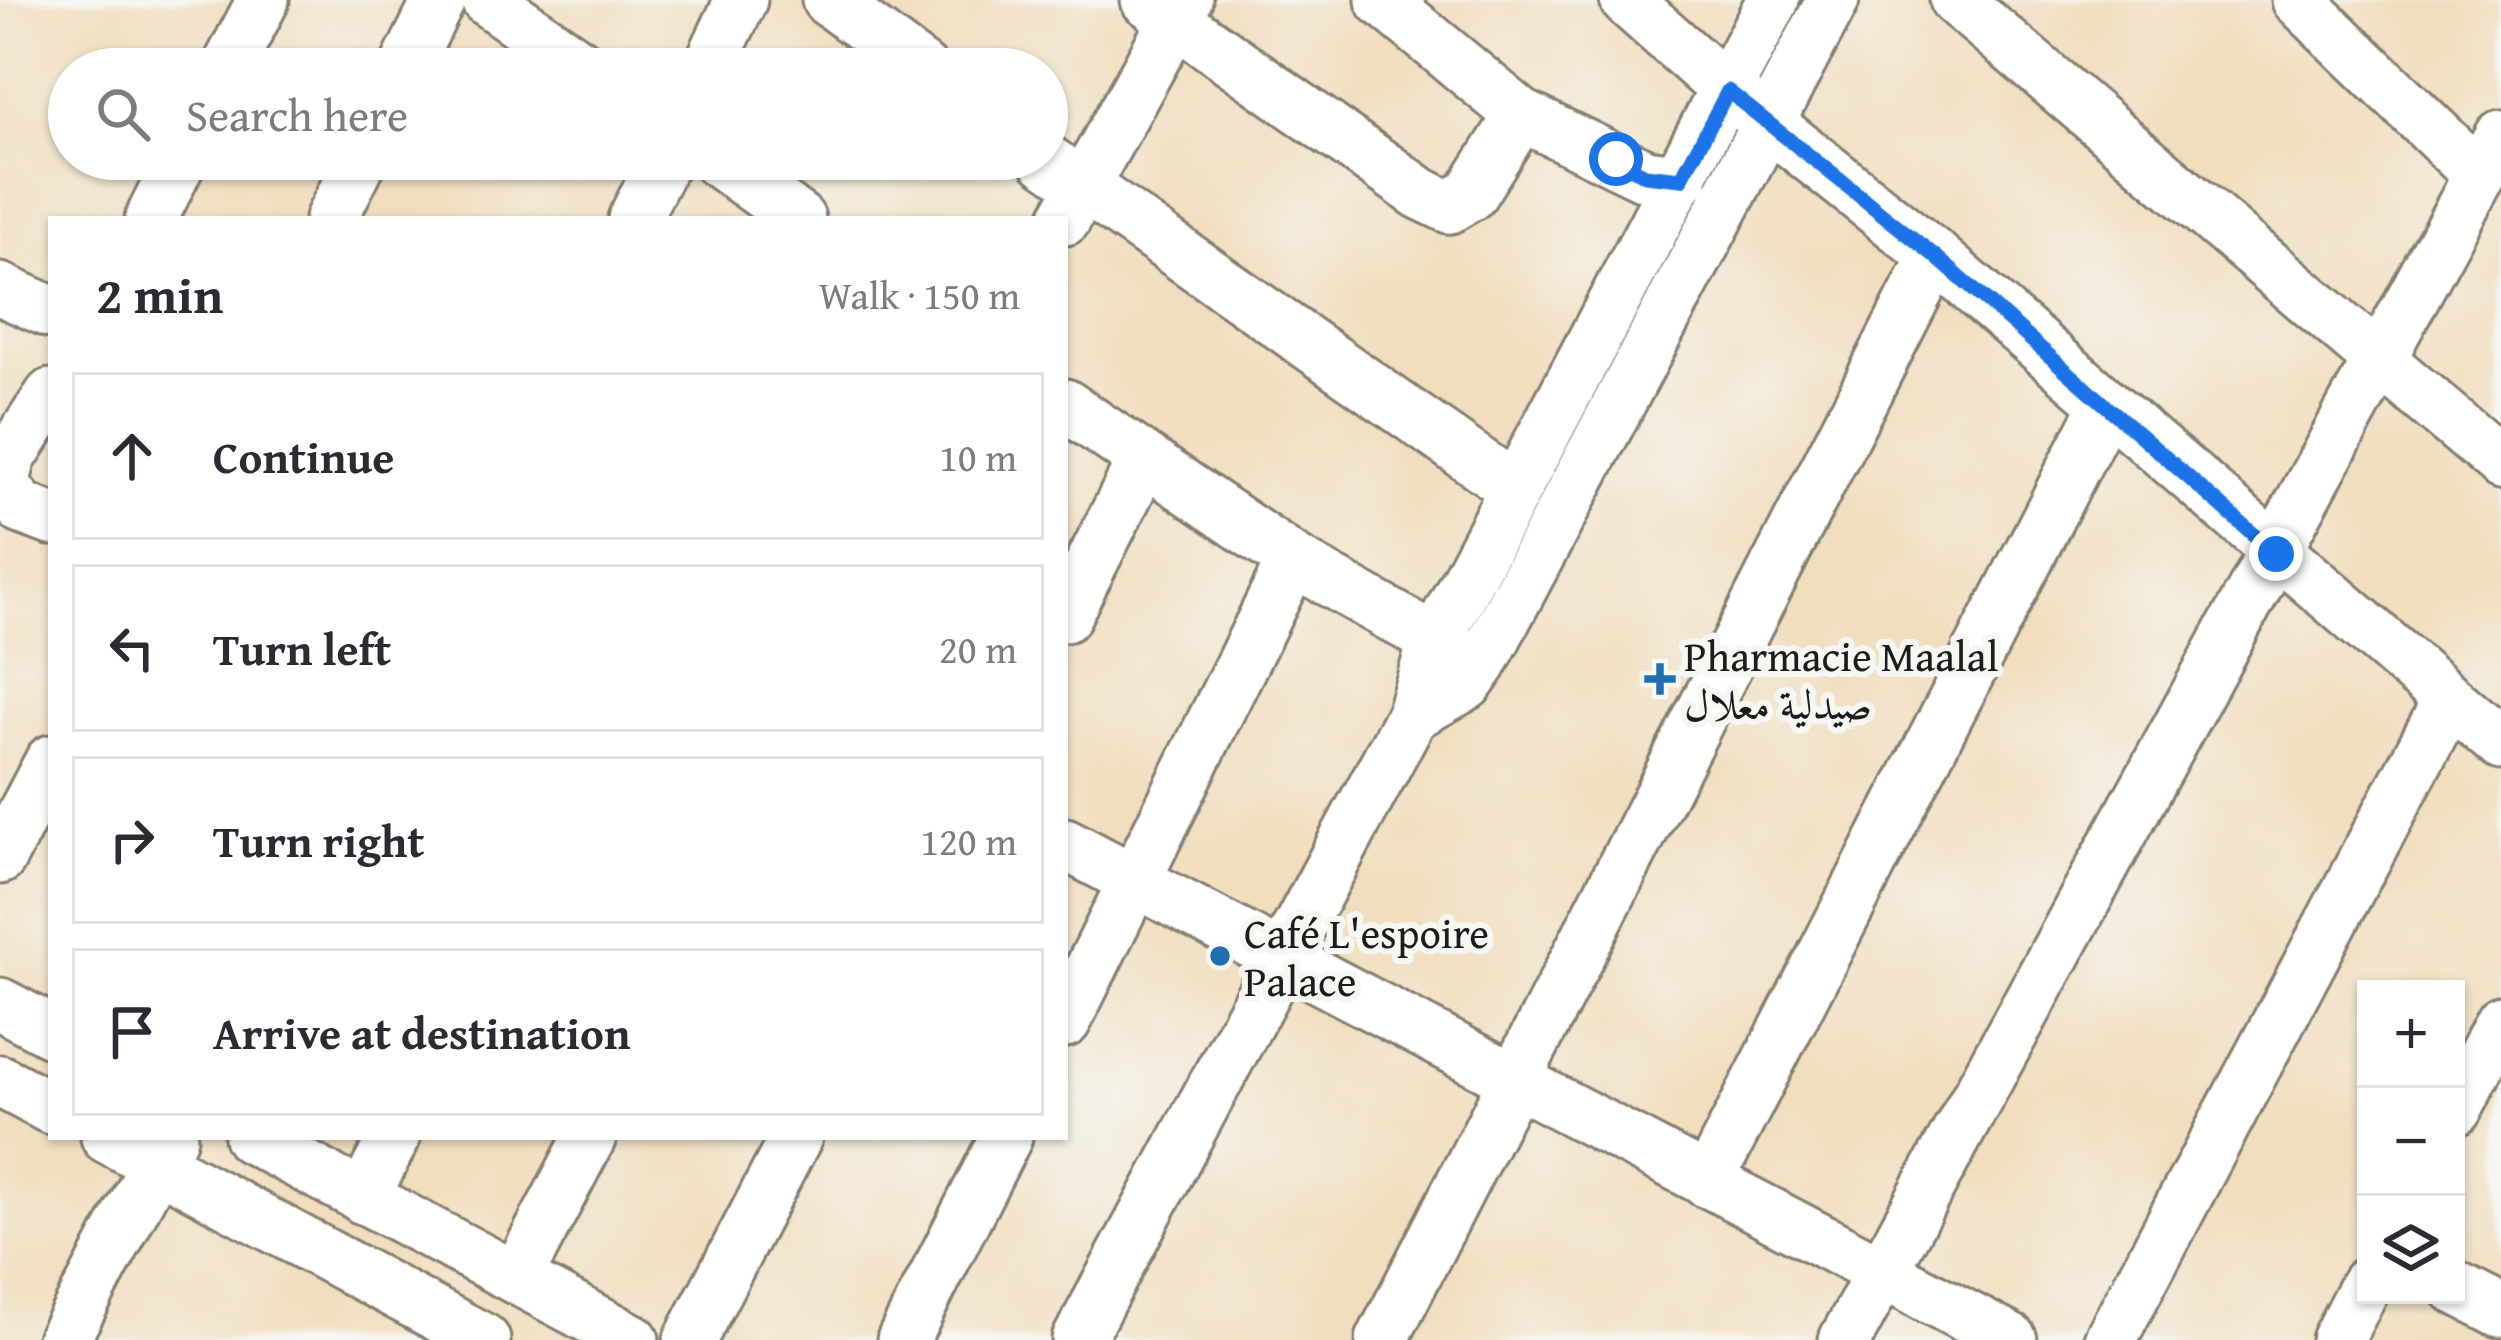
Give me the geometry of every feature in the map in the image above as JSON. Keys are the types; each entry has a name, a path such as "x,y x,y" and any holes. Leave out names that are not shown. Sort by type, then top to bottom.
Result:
{"street":[{"path":"238,48 263,0"},
{"path":"416,48 440,0"},
{"path":"487,0 556,48"},
{"path":"719,48 741,0"},
{"path":"828,0 893,48"},
{"path":"1382,0 1521,115 1645,175 1681,179"},
{"path":"1625,0 1747,107 1935,256 2501,744"},
{"path":"1412,715 1467,684 1481,664 1747,107 1772,0"},
{"path":"1078,1340 1412,715 1434,643 1681,179 1747,107 1833,0"},
{"path":"1956,0 2501,463"},
{"path":"1846,1340 2491,156 2298,0"},
{"path":"1513,487 1064,188 1170,6 1420,193 1449,207 1471,194 1521,115"},
{"path":"152,216 170,180"},
{"path":"332,216 350,180"},
{"path":"636,216 654,180"},
{"path":"745,180 796,216"},
{"path":"1382,1340 1935,256"},
{"path":"0,289 48,311"},
{"path":"48,400 10,457 3,485 22,508 48,518"},
{"path":"1707,1182 2106,405"},
{"path":"1068,407 1293,560 1434,643 1481,664"},
{"path":"1068,610 1144,459"},
{"path":"1068,1015 1293,560"},
{"path":"2110,1340 2449,700"},
{"path":"0,858 48,767"},
{"path":"1068,846 2011,1340"},
{"path":"0,1004 48,1029"},
{"path":"2465,1092 2501,1022"},
{"path":"0,1082 48,1106"},
{"path":"120,1140 164,1150 484,1340"},
{"path":"256,1140 633,1340"},
{"path":"363,1198 392,1140"},
{"path":"516,1278 588,1140"},
{"path":"689,1340 794,1140"},
{"path":"903,1340 1004,1140"},
{"path":"63,1340 164,1150"},
{"path":"2465,1293 2501,1311"},
{"path":"2337,1340 2357,1301"}],"place":[{"name":"Pharmacie Maalal صيدلية معلال","path":"1660,679"},
{"name":"Café L'espoire Palace","path":"1220,956"}],"route":[{"path":"1616,159 1645,175 1681,179 1728,91 1935,256 2276,554"}]}
